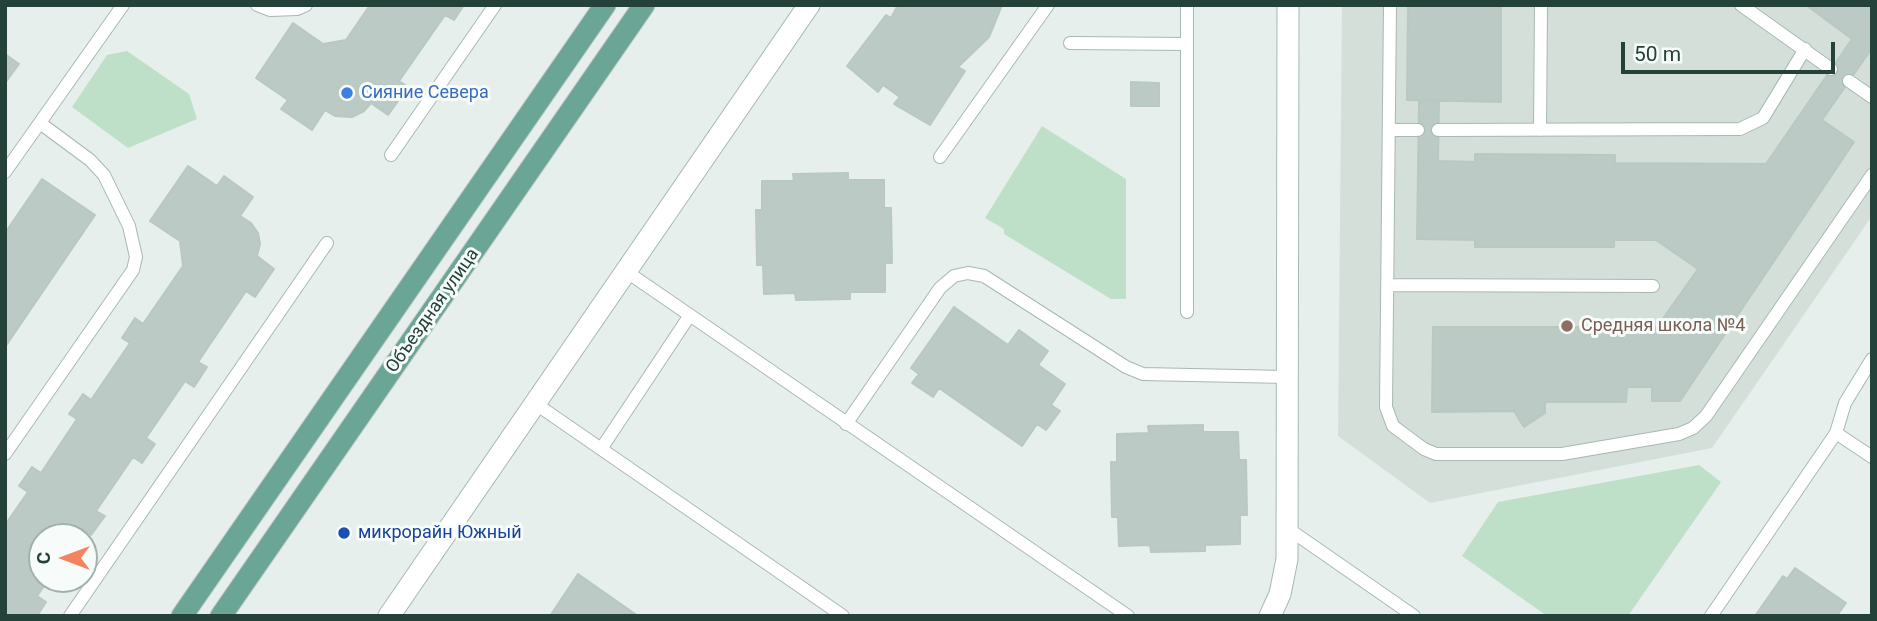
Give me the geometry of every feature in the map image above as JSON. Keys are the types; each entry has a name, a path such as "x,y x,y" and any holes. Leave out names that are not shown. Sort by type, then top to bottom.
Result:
{"main road":[{"name":"Объездная улица","path":"182,616 605,5"},
{"name":"Объездная улица","path":"221,616 645,5"}],"street":[{"path":"389,616 809,5"},
{"path":"1270,616 1284,576 1287,528 1288,5"}],"lane":[{"path":"5,172 122,5"},
{"path":"257,5 270,10 297,9 306,5"},
{"path":"391,155 495,5"},
{"path":"940,158 1048,5"},
{"path":"1187,5 1187,312"},
{"path":"1390,5 1388,419 1423,449 1436,454 1547,455 1679,434 1693,428 1706,416 1872,175"},
{"path":"1540,130 1541,5"},
{"path":"1741,5 1831,69"},
{"path":"1070,43 1187,44"},
{"path":"1438,130 1740,129 1763,118 1805,49"},
{"path":"1849,81 1872,97"},
{"path":"5,454 133,270 136,257 129,226 104,175 90,160 40,123"},
{"path":"1389,130 1418,130"},
{"path":"70,616 327,243"},
{"path":"627,272 1128,616"},
{"path":"846,424 940,288 954,276 968,273 984,276 1126,367 1143,374 1287,377"},
{"path":"1388,285 1653,286"},
{"path":"601,449 690,315"},
{"path":"1711,616 1836,433 1845,404 1872,359"},
{"path":"536,404 844,616"},
{"path":"1836,433 1872,457"},
{"path":"1287,528 1414,616"}],"shaded area":[{"name":"Средняя школа №4","path":"1342,5 1872,5 1872,216 1712,448 1430,503 1338,436"}],"green space":[{"path":"127,51 189,94 197,119 128,148 72,107 107,55"},
{"path":"1042,126 1126,179 1126,299 1111,299 1004,234 1004,229 985,218"},
{"path":"1699,465 1721,482 1628,616 1547,616 1462,556 1498,502"}],"building":[{"path":"370,5 464,5 454,20 445,15 399,81 408,87 388,115 371,103 364,111 352,117 335,116 325,110 312,130 281,109 288,100 256,78 293,23 323,44 346,40"},
{"path":"898,5 1002,5 989,37 958,67 965,71 930,125 894,104 900,97 883,85 878,92 847,66 886,15 891,18"},
{"path":"1408,5 1501,5 1501,102 1407,100"},
{"path":"1806,5 1872,5 1872,53 1870,51 1822,120 1854,142 1680,401 1652,401 1652,387 1627,387 1626,402 1545,402 1545,413 1524,427 1514,411 1432,412 1433,327 1657,327 1698,269 1656,240 1614,240 1614,247 1475,247 1475,240 1417,239 1419,101 1439,101 1438,161 1475,162 1475,154 1615,155 1615,163 1766,164 1852,39"},
{"path":"5,54 19,64 5,83"},
{"path":"1131,82 1159,83 1159,106 1131,106"},
{"path":"188,166 217,186 224,176 253,197 240,216 251,223 258,233 260,244 257,256 274,269 255,297 246,291 198,362 207,367 194,387 185,381 146,438 155,444 142,463 133,457 96,511 105,516 98,526 98,523 28,523 28,593 39,593 37,596 46,602 37,616 5,616 5,525 28,492 19,486 32,467 41,473 77,419 69,414 83,394 91,400 130,343 122,338 135,318 143,324 183,266 180,241 150,221"},
{"path":"848,173 848,180 884,180 884,208 891,208 892,263 885,263 885,292 850,292 850,299 796,300 795,293 764,294 763,265 757,265 756,210 762,210 762,181 794,181 793,174"},
{"path":"42,179 95,215 5,347 5,233"},
{"path":"954,307 1008,345 1019,330 1048,351 1038,365 1065,384 1051,405 1060,411 1046,430 1037,424 1022,446 939,388 933,397 912,383 919,374 911,368"},
{"path":"1203,425 1203,432 1238,432 1239,460 1246,460 1247,515 1240,515 1240,544 1205,545 1205,551 1151,552 1150,545 1119,546 1118,517 1112,517 1111,462 1117,462 1117,434 1149,433 1148,426"},
{"path":"1795,568 1846,603 1838,614 1840,616 1755,616 1783,576 1787,579"},
{"path":"578,574 638,616 550,616"}],"place":[{"name":"Сияние Севера","path":"347,93"},
{"name":"Средняя школа №4","path":"1567,326"},
{"name":"микрорайн Южный","path":"344,533"}]}
